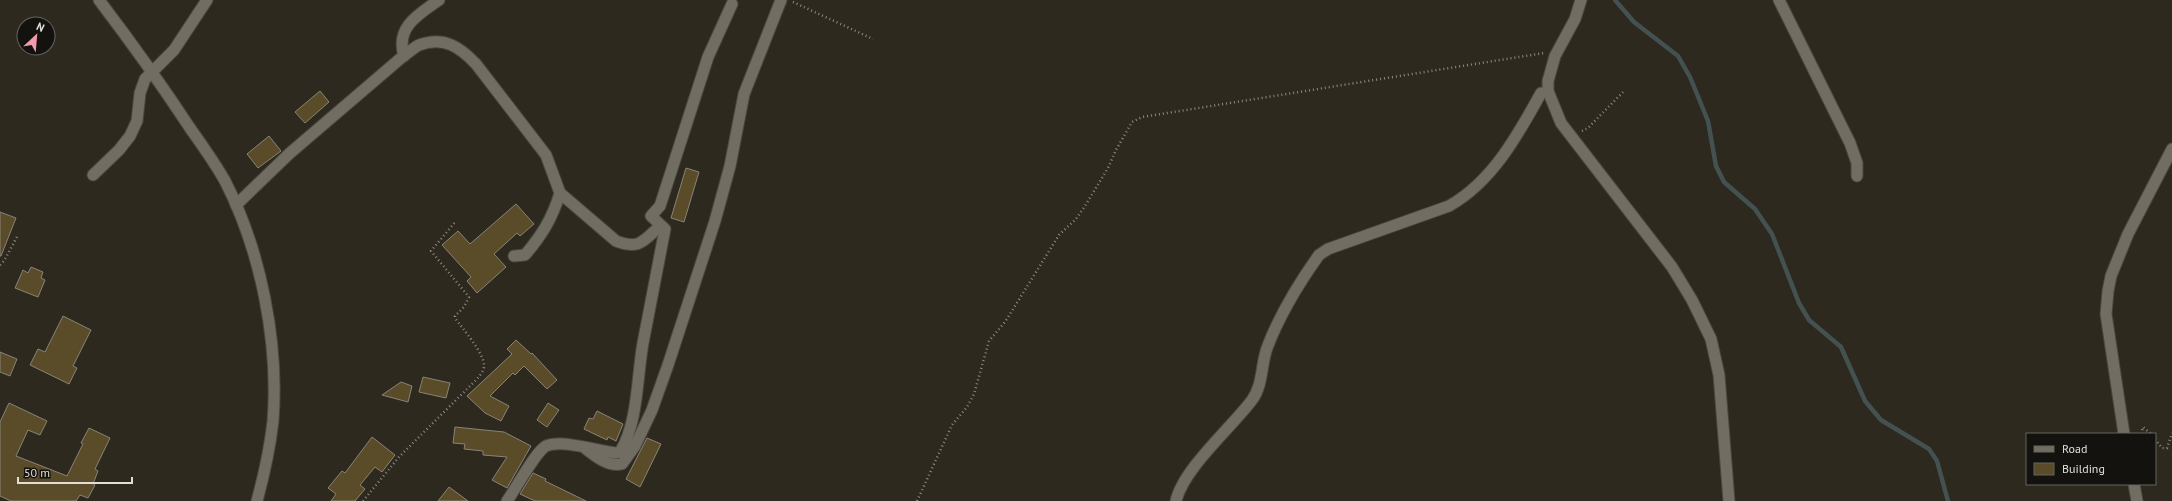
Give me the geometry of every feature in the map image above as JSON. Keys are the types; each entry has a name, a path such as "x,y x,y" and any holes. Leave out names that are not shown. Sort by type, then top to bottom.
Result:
{"street":[{"path":"93,175 119,150 130,136 137,121 141,86 145,79 174,50 207,0"},
{"path":"404,56 401,39 410,22 439,0"},
{"path":"586,448 601,460 617,465 622,464 635,446 652,410 715,221 730,166 744,94 781,0"},
{"path":"1580,0 1575,19 1558,51 1548,81 1548,91 1558,117 1571,137 1621,198 1672,267 1692,300 1711,339 1719,375 1729,501"},
{"path":"1779,0 1850,143 1857,163 1857,176"},
{"path":"102,1 153,71 224,180 236,205 252,246 263,291 270,333 273,377 272,421 265,470 257,501"},
{"path":"507,501 542,449 556,444 616,453 620,452 628,436 665,229 660,226 651,216 660,206 708,57 732,4"},
{"path":"236,205 290,153 418,45 448,42 464,51 476,64 546,155 560,193 616,241 626,245 638,245 644,242 660,226"},
{"path":"1176,501 1181,486 1210,448 1253,399 1259,387 1267,349 1277,325 1319,255 1328,249 1449,206 1464,197 1484,180 1524,124 1542,93"},
{"path":"2124,433 2106,314 2108,291 2111,276 2128,234 2172,149"},
{"path":"514,256 525,255 540,237 552,217 560,193"},
{"path":"2134,485 2137,501"}],"path":[{"path":"789,0 873,39"},
{"path":"917,501 952,425 967,406 974,394 989,341 1005,322 1059,235 1076,218 1085,206 1108,168 1116,150 1132,122 1142,117 1558,51"},
{"path":"1571,137 1588,128 1623,92"},
{"path":"363,501 399,458 477,379 484,370 485,364 481,354 455,318 455,316 468,302 469,297 431,251 456,221"},
{"path":"0,265 4,262 18,235"},
{"path":"2141,433 2143,426 2150,433"},
{"path":"2156,440 2162,448 2167,448 2172,432"}],"building":[{"path":"320,91 329,102 305,123 295,112"},
{"path":"269,136 281,151 258,168 247,154"},
{"path":"686,168 699,172 684,222 671,218"},
{"path":"516,204 534,224 520,236 517,233 494,254 506,267 477,293 467,281 471,277 442,245 458,231 470,244"},
{"path":"0,212 16,218 1,256 0,256"},
{"path":"31,267 43,272 41,278 45,280 38,297 15,288 23,270 28,273"},
{"path":"63,316 91,330 73,366 77,368 69,384 30,365 38,349 45,352"},
{"path":"516,340 531,354 532,353 557,380 547,389 524,366 515,375 513,373 490,396 509,406 501,421 485,413 467,396 512,354 507,349"},
{"path":"0,352 17,359 10,376 0,372"},
{"path":"423,377 450,383 446,398 419,392"},
{"path":"401,382 412,386 408,402 382,395"},
{"path":"9,403 47,421 40,435 28,430 16,456 67,476 83,444 81,443 89,428 110,438 95,469 98,471 93,484 95,485 88,498 80,495 76,501 11,501 0,496 0,422"},
{"path":"548,403 559,410 547,427 537,420"},
{"path":"597,411 623,424 616,441 608,437 607,440 584,429 589,418 593,419"},
{"path":"455,427 504,432 531,446 507,488 492,480 507,457 483,455 483,451 464,449 465,444 453,443"},
{"path":"372,437 395,455 382,472 375,467 360,485 365,489 355,501 331,501 336,494 328,488 342,471 345,473"},
{"path":"647,438 661,444 640,487 626,479"},
{"path":"533,473 546,479 545,481 586,501 535,501 520,494"},
{"path":"449,487 468,501 438,501"}],"waterway":[{"path":"1615,0 1634,22 1678,56 1690,77 1708,121 1716,166 1724,182 1755,209 1772,234 1799,303 1809,320 1841,347 1865,401 1881,420 1929,449 1937,461 1948,501"}]}
